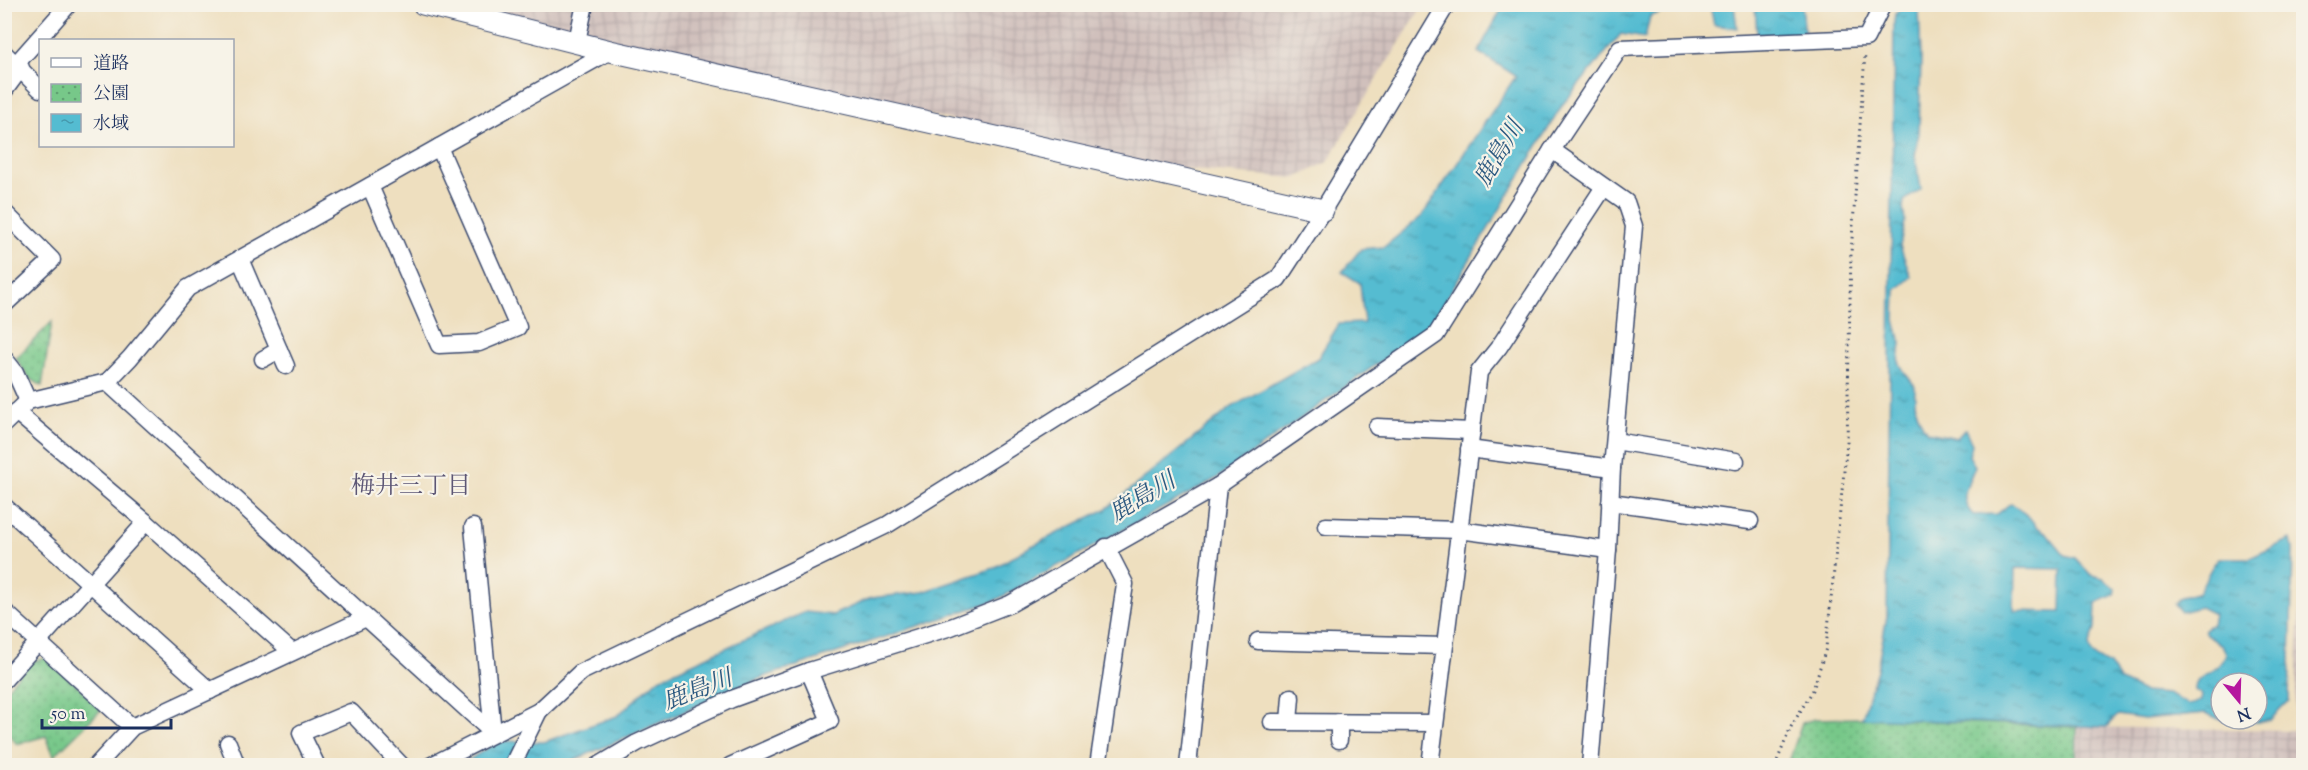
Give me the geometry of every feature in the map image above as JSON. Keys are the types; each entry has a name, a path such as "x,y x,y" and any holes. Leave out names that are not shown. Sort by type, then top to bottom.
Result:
{"street":[{"path":"4,91 14,62 69,4"},
{"path":"423,4 610,51 1323,210"},
{"path":"576,41 585,4"},
{"path":"430,765 539,711 580,672 887,525 1278,279 1323,210 1447,4"},
{"path":"598,765 637,743 732,699 809,671 951,627 1010,603 1218,486 1436,335 1552,150 1620,48 1866,38 1883,4"},
{"path":"16,412 107,382 188,288 610,51"},
{"path":"14,62 39,88"},
{"path":"370,186 439,345 479,343 518,327 439,147"},
{"path":"1552,150 1626,202 1634,226 1612,468 1608,549 1590,765"},
{"path":"1430,765 1479,372 1499,347 1604,187"},
{"path":"4,212 52,260 4,305"},
{"path":"240,259 282,358 263,359"},
{"path":"4,358 15,372 16,412 146,522 292,652"},
{"path":"107,382 493,733"},
{"path":"1377,427 1472,431"},
{"path":"1615,441 1736,461"},
{"path":"1469,449 1612,468"},
{"path":"1188,765 1218,486"},
{"path":"1610,502 1729,511 1750,521"},
{"path":"4,506 210,691"},
{"path":"4,680 146,522"},
{"path":"1326,526 1458,530 1608,549"},
{"path":"473,528 493,733"},
{"path":"1098,765 1125,584 1106,547"},
{"path":"4,611 132,727"},
{"path":"96,765 132,727 366,618"},
{"path":"1258,641 1444,646"},
{"path":"730,765 830,721 809,671"},
{"path":"1289,722 1291,697"},
{"path":"512,765 539,711"},
{"path":"317,765 301,733 351,712 402,765"},
{"path":"1272,722 1436,723"},
{"path":"1339,722 1339,740"},
{"path":"228,743 237,765"}],"path":[{"path":"1775,765 1791,727 1814,690 1826,648 1847,442 1851,253 1866,38"}],"shaded area":[{"path":"471,5 1423,5 1328,162 1296,178 1168,168 852,98"},
{"path":"2303,545 2303,765 2076,766 2077,727 2209,729 2209,731 2294,730"}],"green space":[{"path":"52,322 42,386 29,378 16,358"},
{"path":"47,658 103,708 54,756 46,736 17,744 5,731 5,691 30,662"},
{"path":"1862,718 2077,727 2076,765 1788,765 1802,723 1815,719"}],"water":[{"name":"鹿島川","path":"1504,5 1689,5 1650,16 1645,38 1621,34 1563,104 1430,326 1217,478 994,601 763,677 563,765 459,766 499,741 544,742 617,716 658,679 805,612 833,615 871,598 923,592 994,568 1026,549 1106,509 1232,407 1318,358 1339,324 1364,323 1360,283 1342,272 1361,249 1384,247 1422,216 1516,76 1478,52"},
{"path":"1710,5 1734,5 1737,28 1714,25"},
{"path":"1755,5 1802,5 1805,37 1757,35"},
{"path":"1909,7 1919,10 1921,58 1919,132 1915,155 1921,189 1904,201 1905,221 1900,246 1911,277 1896,290 1895,320 1901,343 1899,362 1915,386 1915,405 1920,421 1927,432 1957,438 1965,429 1972,444 1969,456 1975,466 1965,491 1968,509 1973,515 1997,514 2011,503 2047,533 2065,555 2075,558 2091,575 2103,578 2115,589 2114,595 2096,603 2095,629 2089,647 2092,655 2109,665 2119,680 2143,692 2168,694 2188,704 2201,701 2202,695 2195,690 2196,684 2209,672 2209,714 2144,719 2118,715 2106,727 1862,718 1877,670 1887,616 1895,14","holes":["2015,568 2062,569 2061,612 2014,611"]},
{"path":"2291,539 2293,549 2289,701 2270,720 2269,671 2211,671 2218,666 2226,653 2222,645 2206,635 2204,629 2212,624 2214,614 2200,607 2181,612 2174,604 2181,597 2197,594 2219,558 2250,558"}],"district":[{"name":"梅井三丁目","path":"411,487"}]}
